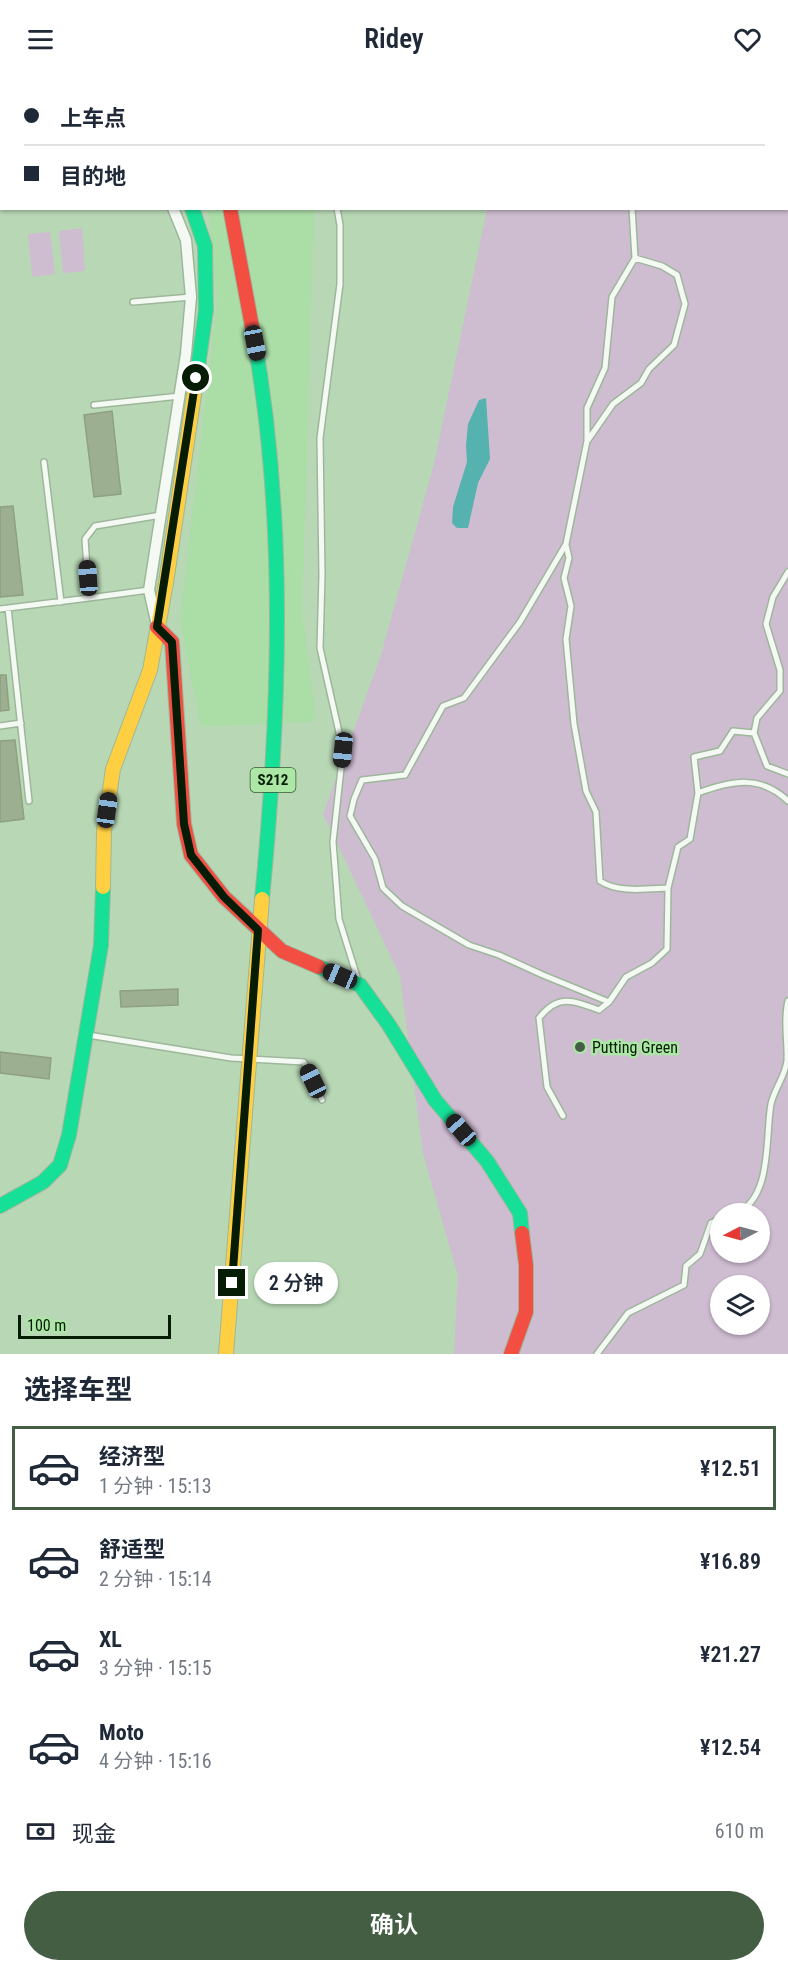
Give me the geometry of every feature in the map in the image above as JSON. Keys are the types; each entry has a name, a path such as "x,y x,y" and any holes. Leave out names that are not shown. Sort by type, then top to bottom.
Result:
{"street":[{"path":"174,210 186,240 191,297 180,396 149,590 157,627 172,642 184,824 191,855 224,897 282,951 360,985 389,1025 435,1100 487,1161 520,1213 526,1265 526,1312 511,1354"},
{"path":"0,1206 43,1182 60,1165 69,1135 101,945 104,831 113,769 150,670 166,583 206,310 205,246 193,210"},
{"name":"S212","path":"226,1354 258,930 273,784 277,532 259,365 230,210"}],"lane":[{"path":"337,210 340,225 340,284 320,438 322,575 320,648 343,750 333,842 339,919 360,985"},
{"path":"609,1002 470,945 402,906 383,888 375,859 350,816 362,780 405,775 443,706 464,698 520,622 566,544 587,441 587,408 605,368 612,297 635,258 632,210"},
{"path":"587,441 613,404 641,383 649,369 674,345 680,328 685,304 677,275 662,266 635,258"},
{"path":"134,302 191,297"},
{"path":"94,405 180,396"},
{"path":"44,462 60,602"},
{"path":"89,598 85,539 95,526 161,515"},
{"path":"566,544 569,558 564,578 571,606 566,639 574,724 586,791 596,812 600,881 606,885 635,890 668,888"},
{"path":"788,572 773,597 766,624 780,670 780,691 757,718 754,733 767,766 788,774"},
{"path":"0,609 149,590"},
{"path":"8,608 29,801"},
{"path":"0,726 21,723"},
{"path":"563,1116 547,1087 538,1018 550,1005 565,1001 599,1010 609,1002 626,977 652,963 667,949 668,888 678,847 690,839 698,793 694,757 720,751 733,731 754,733"},
{"path":"698,793 719,786 748,781 778,792 788,801"},
{"path":"749,1203 764,1174 771,1105 787,1063 785,1013 788,1001"},
{"path":"86,1034 231,1058 304,1062 322,1100"},
{"path":"597,1354 628,1313 684,1285 686,1266 700,1254 710,1226"}],"shaded area":[{"path":"208,210 314,210 302,613 316,721 201,727 180,621 217,298"},
{"path":"487,210 788,210 788,1354 454,1354 458,1276 423,1154 400,976 323,814 380,658 434,464"},
{"path":"82,228 85,271 63,273 59,231"},
{"path":"50,232 55,274 32,277 28,234"}],"water":[{"path":"486,398 490,459 478,483 468,528 457,528 452,523 453,507 467,462 468,424 479,400"}],"building":[{"path":"112,411 121,494 94,497 84,415"},
{"path":"13,506 23,595 0,597 0,507"},
{"path":"0,675 6,675 9,710 0,711"},
{"path":"15,740 24,819 0,822 0,741"},
{"path":"178,989 178,1005 121,1007 120,991"},
{"path":"0,1052 51,1058 49,1079 0,1073"}],"traffic: fast":[{"path":"193,210 205,246 206,310 194,395"},
{"path":"253,332 264,402 276,544 276,686 262,899"},
{"path":"0,1206 43,1182 60,1165 69,1135 101,945 103,887"},
{"path":"319,967 360,985 389,1025 435,1100 487,1161 520,1213 522,1233"}],"traffic: slow":[{"path":"103,887 104,831 113,769 150,670 166,583 194,395"},
{"path":"226,1354 262,899"}],"traffic: jam":[{"path":"230,210 253,332"},
{"path":"157,627 172,642 184,824 191,855 224,897 282,951 319,967"},
{"path":"511,1354 526,1312 526,1265 522,1233"}],"place":[{"name":"Putting Green","path":"580,1047"}],"route":[{"path":"196,378 166,583 157,627 172,642 184,824 191,855 224,897 258,930 232,1283"}]}
